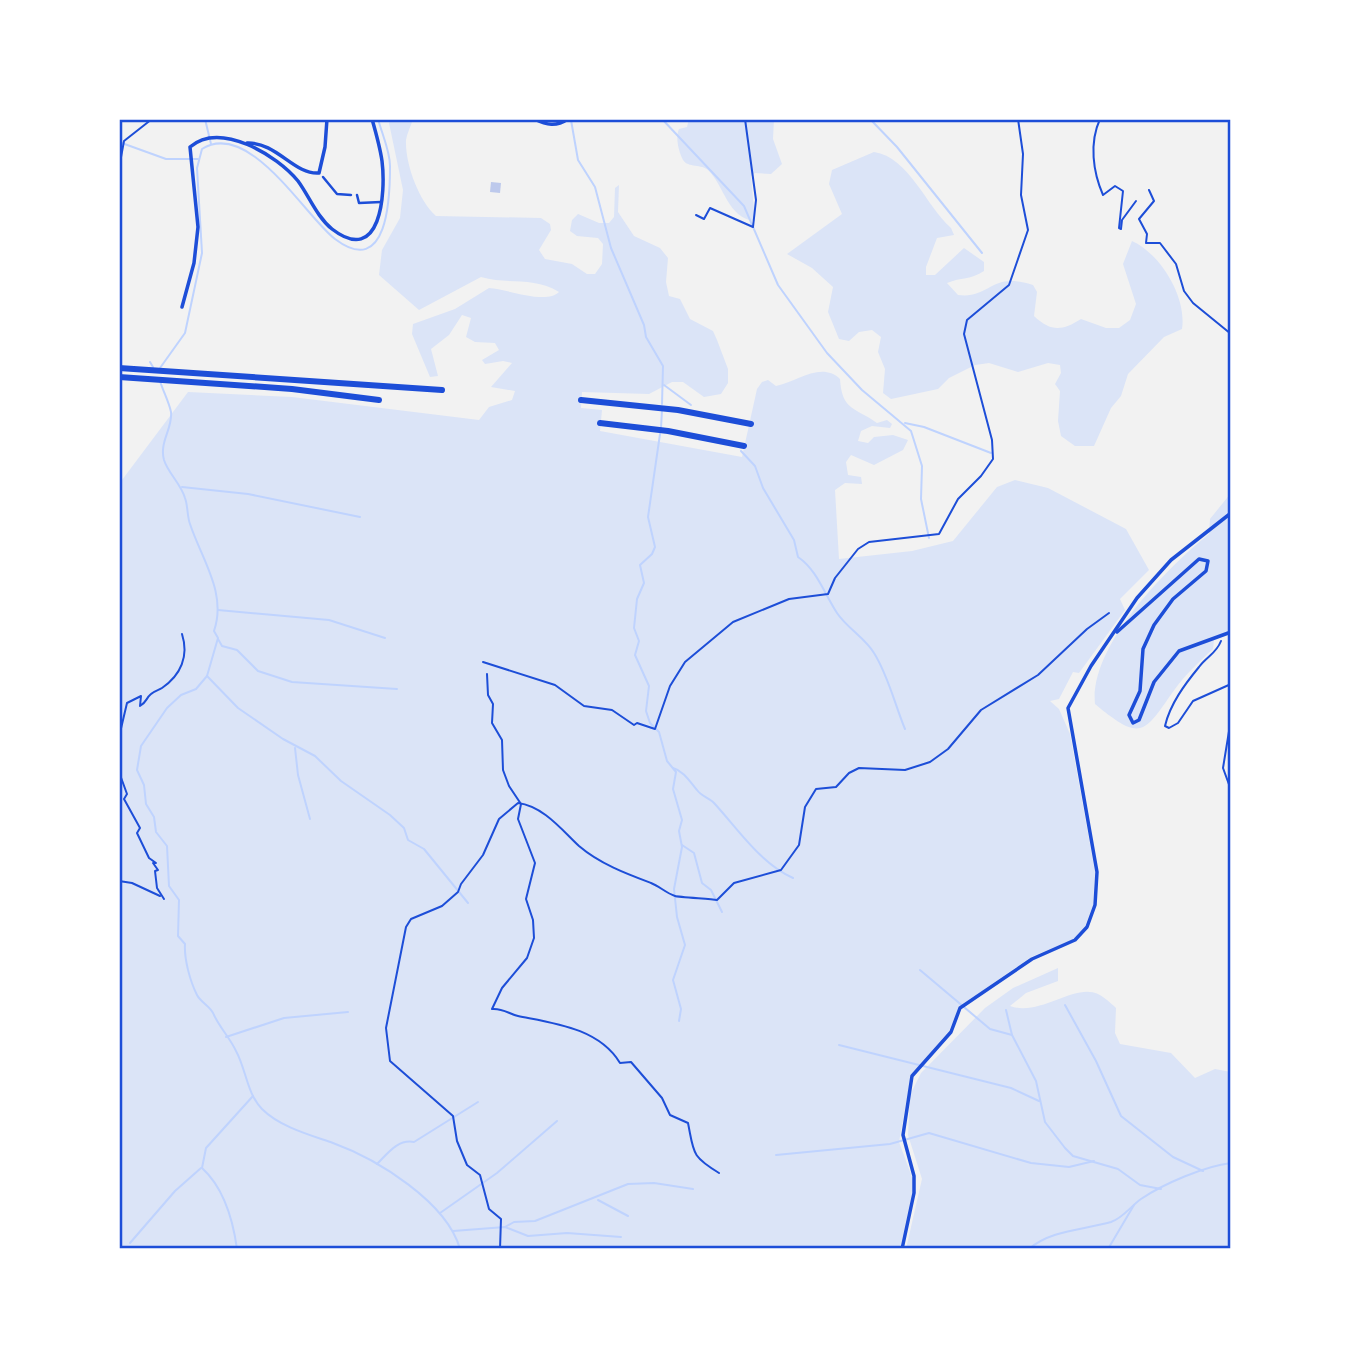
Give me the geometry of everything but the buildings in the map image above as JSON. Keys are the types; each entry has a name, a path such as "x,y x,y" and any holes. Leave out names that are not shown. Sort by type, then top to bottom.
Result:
{"highway":[{"path":"119,368 442,390"},
{"path":"119,377 292,389 379,400"},
{"path":"581,400 715,416 751,424"},
{"path":"600,423 744,446"}],"street":[{"path":"182,307 194,262 198,227 190,147 204,138 218,136 244,143 260,143 300,168 319,173 325,147 327,119"},
{"path":"244,143 291,173 331,228 350,240 366,238 374,231 381,202 382,163 372,119"},
{"path":"534,119 548,125 560,124 568,119"},
{"path":"323,177 337,194 351,195"},
{"path":"357,195 359,203 381,202"},
{"path":"902,1249 914,1193 914,1177 903,1143 912,1076 951,1032 960,1008 1032,959 1075,940 1087,927 1095,905 1097,872 1068,708 1091,666 1137,598 1171,560 1231,513"},
{"path":"1111,638 1189,566 1201,558 1208,561 1206,571 1168,604 1144,643 1140,691 1129,715 1133,723 1139,720 1154,682 1170,660 1179,652 1231,632"}],"path":[{"path":"119,168 124,141 152,119"},
{"path":"696,215 704,219 710,208 753,227 756,201 745,119"},
{"path":"482,662 555,685 584,706 612,710 634,725 637,723 655,729 670,685 685,662 733,622 789,599 828,594 835,578 858,549 869,542 939,534 958,499 981,476 993,459 992,440 964,334 967,320 1009,285 1028,230 1021,194 1023,154 1018,119"},
{"path":"1100,119 1093,138 1094,169 1103,195 1115,186 1124,191 1119,228 1121,229 1122,220 1136,201"},
{"path":"119,183 119,236"},
{"path":"1149,190 1154,201 1139,219 1147,234 1146,243 1160,243 1176,264 1184,291 1192,303 1231,334"},
{"path":"486,674 488,695 493,704 492,723 502,740 503,770 509,778 509,786 521,804 542,814 580,846 633,878 655,885 675,897 689,895 717,900 734,883 781,870 799,845 805,807 816,789 836,786 849,773 859,768 905,770 930,762 948,749 981,710 1038,675 1087,629 1109,613"},
{"path":"119,737 127,703 141,696 140,706 144,704 151,694 165,686 180,670 186,654 182,634"},
{"path":"1224,636 1217,652 1199,666 1183,688 1165,726 1169,728 1178,723 1196,698 1231,684"},
{"path":"1231,719 1223,768 1231,790"},
{"path":"119,772 127,794 124,799 140,828 137,833 140,842 156,863 153,863 158,870 155,871 157,888 164,899 132,883 119,881"},
{"path":"521,804 518,819 535,863 526,899 527,910 533,920 534,938 527,958 502,988 492,1009 502,1009 576,1030 607,1048 620,1063 631,1062 662,1098 670,1115 688,1123 692,1150 698,1160 719,1173"},
{"path":"500,1249 501,1220 489,1209 480,1175 467,1165 457,1140 453,1116 390,1060 386,1028 406,927 411,919 442,906 458,892 461,884 484,855 499,819 521,804"}],"shaded area":[{"path":"392,119 413,119 406,140 408,160 419,192 436,216 541,218 550,224 551,230 539,250 545,259 572,264 587,274 595,274 602,264 603,244 598,238 577,236 570,231 572,220 578,214 599,223 609,223 614,217 615,188 619,185 618,212 634,236 660,248 668,258 666,282 669,296 680,299 690,319 713,331 728,369 728,383 721,394 704,397 683,382 672,382 649,394 582,392 581,408 602,410 600,431 742,457 757,389 762,382 768,380 776,386 817,372 833,374 840,379 844,397 851,407 877,423 887,420 892,424 890,428 872,426 861,431 858,441 868,443 874,437 893,435 908,440 903,450 874,465 851,455 846,462 848,475 861,477 862,484 845,483 835,490 839,559 912,551 953,541 997,487 1015,480 1048,488 1126,529 1149,570 1120,599 1125,610 1079,673 1073,672 1059,699 1050,701 1059,709 1070,734 1095,872 1093,905 1085,926 1074,939 1031,957 959,1007 949,1031 911,1075 899,1142 912,1177 912,1193 900,1249 119,1249 119,484 188,392 292,397 479,420 489,407 512,400 515,391 491,387 512,363 503,361 485,364 482,360 499,350 495,343 475,342 466,337 471,318 462,315 449,335 431,349 438,376 430,377 412,334 413,324 455,309 489,288 536,297 553,296 559,292 530,282 481,277 419,310 379,275 382,250 400,218 403,190 389,123"},
{"path":"689,119 774,119 773,139 782,164 771,174 755,173 751,176 755,221 746,219 732,208 708,170 683,160 677,137 679,129 687,127"},
{"path":"874,152 886,156 907,172 954,235 937,238 926,267 926,275 935,275 964,248 984,262 984,271 979,274 947,283 958,295 978,293 1008,281 1019,282 1033,285 1037,292 1034,316 1046,325 1062,328 1081,319 1106,328 1119,328 1130,320 1136,304 1123,264 1132,241 1143,247 1162,266 1176,291 1182,329 1164,337 1128,374 1121,396 1111,408 1094,446 1075,446 1061,436 1058,421 1060,391 1055,384 1061,373 1060,365 1048,363 1018,372 989,363 975,365 949,378 938,389 891,399 883,393 885,369 878,352 881,337 872,330 859,332 849,341 839,339 828,312 833,287 812,268 787,254 842,214 829,184 832,170"},
{"path":"1231,493 1231,630 1214,640 1213,649 1183,679 1149,723 1141,728 1123,725 1095,704 1096,681 1104,658 1117,634 1153,587 1209,534 1210,519"},
{"path":"1058,968 1058,981 1026,993 1010,1006 1033,1007 1078,993 1098,994 1116,1008 1115,1033 1120,1044 1171,1053 1195,1078 1215,1069 1231,1072 1231,1249 906,1249 922,1179 908,1135 910,1095 921,1073 985,1008 1013,988"}],"waterway":[{"path":"205,119 211,144"},
{"path":"160,368 185,333 202,253 197,168 202,149 220,143 238,147 257,158 335,239 353,249 366,249 376,242 382,229 389,196 390,160 378,119"},
{"path":"662,119 744,206 778,285 827,353 862,390 911,431 922,466 921,499 929,538"},
{"path":"870,119 897,147 982,253"},
{"path":"571,120 578,160 595,187 611,248 644,325 646,337 663,366 662,404"},
{"path":"119,142 166,159 198,159"},
{"path":"150,362 153,367"},
{"path":"160,381 171,412 163,447 164,460 186,501 190,524 211,577 217,603 214,631 218,638 207,676 196,689 181,695 167,708 141,746 137,770 144,785 146,804 154,817 156,832 167,846 169,886 179,900 178,936 185,944 192,983 199,998 213,1012 234,1046 253,1096 262,1109 286,1126 351,1150 408,1184 441,1215 453,1232 460,1249"},
{"path":"664,385 691,405"},
{"path":"661,428 662,410"},
{"path":"905,423 924,427 991,453"},
{"path":"660,434 648,517 655,547 652,554 640,565 644,583 637,599 634,628 639,641 635,655 649,686 646,711 650,723 659,732 667,761 676,772 673,789 682,820 679,831 682,847 674,889 677,917 685,945 673,980 681,1009 679,1021"},
{"path":"741,451 755,466 763,488 794,540 798,557 815,575 841,618 874,653 905,729"},
{"path":"182,487 248,494 360,517"},
{"path":"218,610 329,620 385,638"},
{"path":"218,639 222,646 237,650 258,671 292,682 397,689"},
{"path":"207,676 238,708 283,739 315,756 341,781 390,815 404,828 408,840 424,849 468,903"},
{"path":"295,748 298,775 310,819"},
{"path":"673,768 684,774 699,792 714,803 760,855 793,878"},
{"path":"682,845 694,853 702,883 711,890 722,912"},
{"path":"920,970 990,1029 1012,1035"},
{"path":"1065,1005 1096,1061 1121,1116 1173,1157 1203,1171"},
{"path":"1006,1010 1012,1035 1036,1081 1045,1122 1065,1148 1073,1156 1118,1169 1140,1185 1161,1189"},
{"path":"226,1037 284,1018 348,1012"},
{"path":"839,1045 1011,1088 1039,1101"},
{"path":"237,1249 222,1195 202,1168 206,1148 253,1096"},
{"path":"377,1164 398,1145 414,1142 478,1102"},
{"path":"440,1213 497,1173 557,1121"},
{"path":"776,1155 890,1144 929,1133 1031,1163 1069,1167 1094,1161"},
{"path":"1029,1249 1057,1234 1111,1222 1161,1187 1184,1176 1231,1163"},
{"path":"130,1243 175,1191 201,1168"},
{"path":"505,1227 514,1222 535,1221 628,1184 654,1183 693,1189"},
{"path":"598,1200 628,1216"},
{"path":"1108,1249 1134,1205"},
{"path":"453,1231 505,1227 528,1236 567,1233 621,1237"}]}
